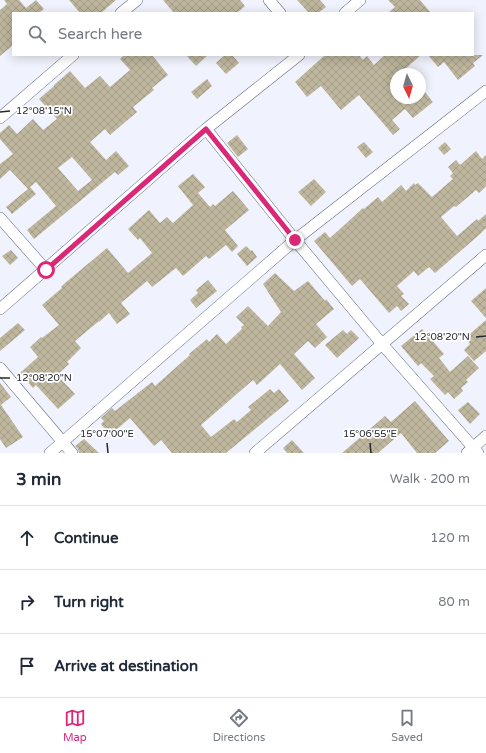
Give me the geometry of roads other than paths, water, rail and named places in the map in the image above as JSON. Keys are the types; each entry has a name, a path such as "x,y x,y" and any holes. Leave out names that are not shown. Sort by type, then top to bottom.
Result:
{"street":[{"path":"123,12 137,0"},
{"path":"270,0 279,12"},
{"path":"347,12 360,0"},
{"path":"0,118 72,56"},
{"path":"0,309 206,129 298,56"},
{"path":"50,453 295,240 486,91"},
{"path":"206,129 295,240 473,451 486,436"},
{"path":"0,218 46,270"},
{"path":"254,453 486,255"},
{"path":"0,368 72,453"}]}
